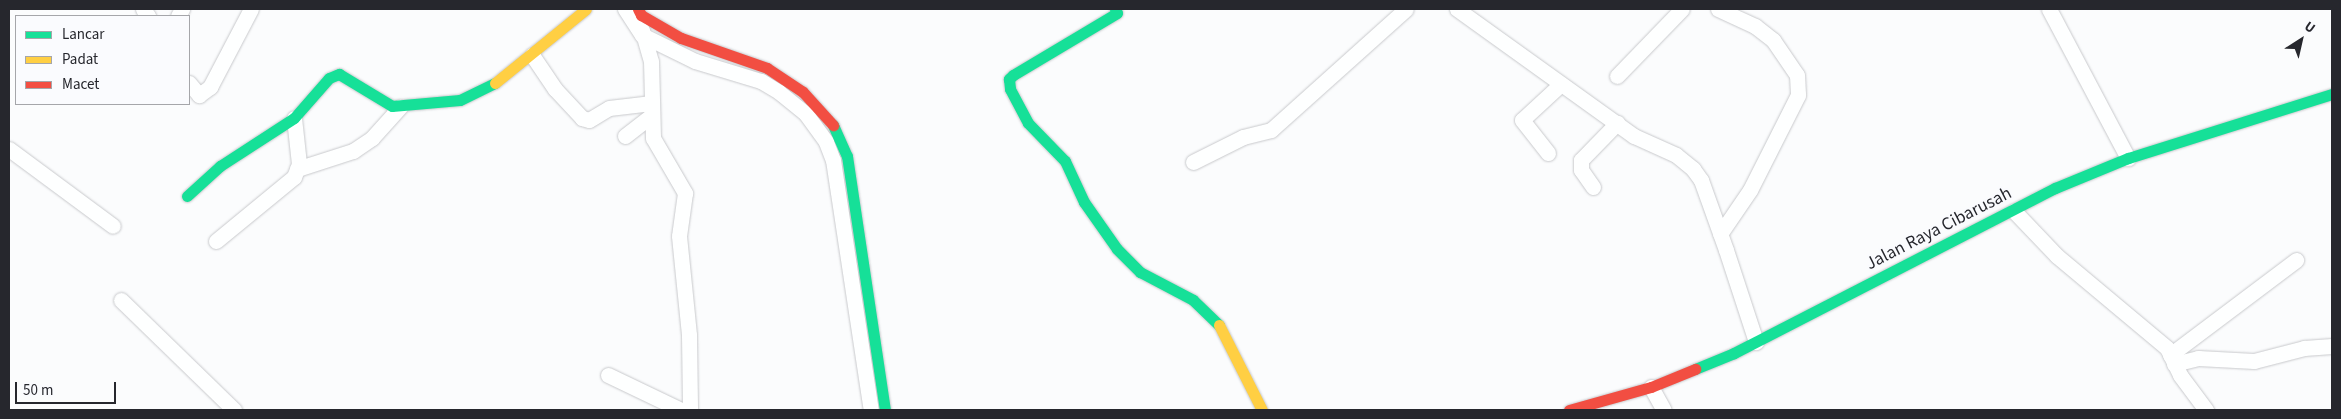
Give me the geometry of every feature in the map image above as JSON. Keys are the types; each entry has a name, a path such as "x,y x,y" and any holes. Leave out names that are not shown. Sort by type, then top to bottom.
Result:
{"street":[{"path":"190,84 199,95 210,87 251,9"},
{"path":"187,196 220,166 294,118 329,78 338,74 392,106 460,100 479,94 532,55 546,40 586,9"},
{"path":"625,9 642,35 651,61 653,138 685,193 679,236 689,335 690,410"},
{"path":"1193,162 1243,137 1271,130 1406,9"},
{"path":"1457,9 1617,124 1642,140 1676,155 1693,169 1701,180 1756,342"},
{"path":"1617,76 1682,9"},
{"path":"1718,9 1755,26 1773,40 1797,75 1798,94 1750,190 1720,234"},
{"path":"2049,9 2128,158"},
{"path":"1119,10 1013,75 1009,79 1010,89 1028,124 1065,161 1084,202 1117,249 1140,272 1193,300 1220,326 1262,410"},
{"path":"640,11 642,35"},
{"path":"640,11 681,38 767,68 804,92 832,122 847,156 886,410"},
{"path":"642,35 695,61 761,81 779,92 806,114 826,142 833,160 871,410"},
{"path":"532,55 555,89 582,118 589,120 609,108 652,109"},
{"path":"1548,153 1522,120 1561,84"},
{"name":"Jalan Raya Cibarusah","path":"1568,410 1651,387 1756,342 2014,211 2055,188 2128,158 2332,94"},
{"path":"297,169 353,151 372,138 400,106"},
{"path":"625,136 652,109"},
{"path":"216,241 287,184 297,169 294,118"},
{"path":"1593,187 1581,170 1581,160 1617,124"},
{"path":"9,149 113,226"},
{"path":"2014,211 2058,256 2167,348 2172,360 2206,410"},
{"path":"2172,360 2296,260"},
{"path":"121,300 234,410"},
{"path":"2172,360 2198,358 2254,361 2304,348 2332,346"},
{"path":"608,375 682,410"},
{"path":"1651,387 1664,410"}],"traffic: fast":[{"path":"1115,9 1117,13 1013,75 1009,79 1010,89 1028,123 1065,161 1084,202 1117,249 1140,272 1193,300 1219,325"},
{"path":"187,196 220,166 294,118 329,78 339,74 392,106 460,100 495,83"},
{"path":"1695,369 1734,353 2055,188 2128,158 2332,94"},
{"path":"833,125 847,156 885,410"}],"traffic: slow":[{"path":"495,83 586,9"},
{"path":"1219,325 1262,410"}],"traffic: jam":[{"path":"638,9 641,15 681,38 767,68 803,92 833,125"},
{"path":"1569,410 1651,387 1695,369"}]}
